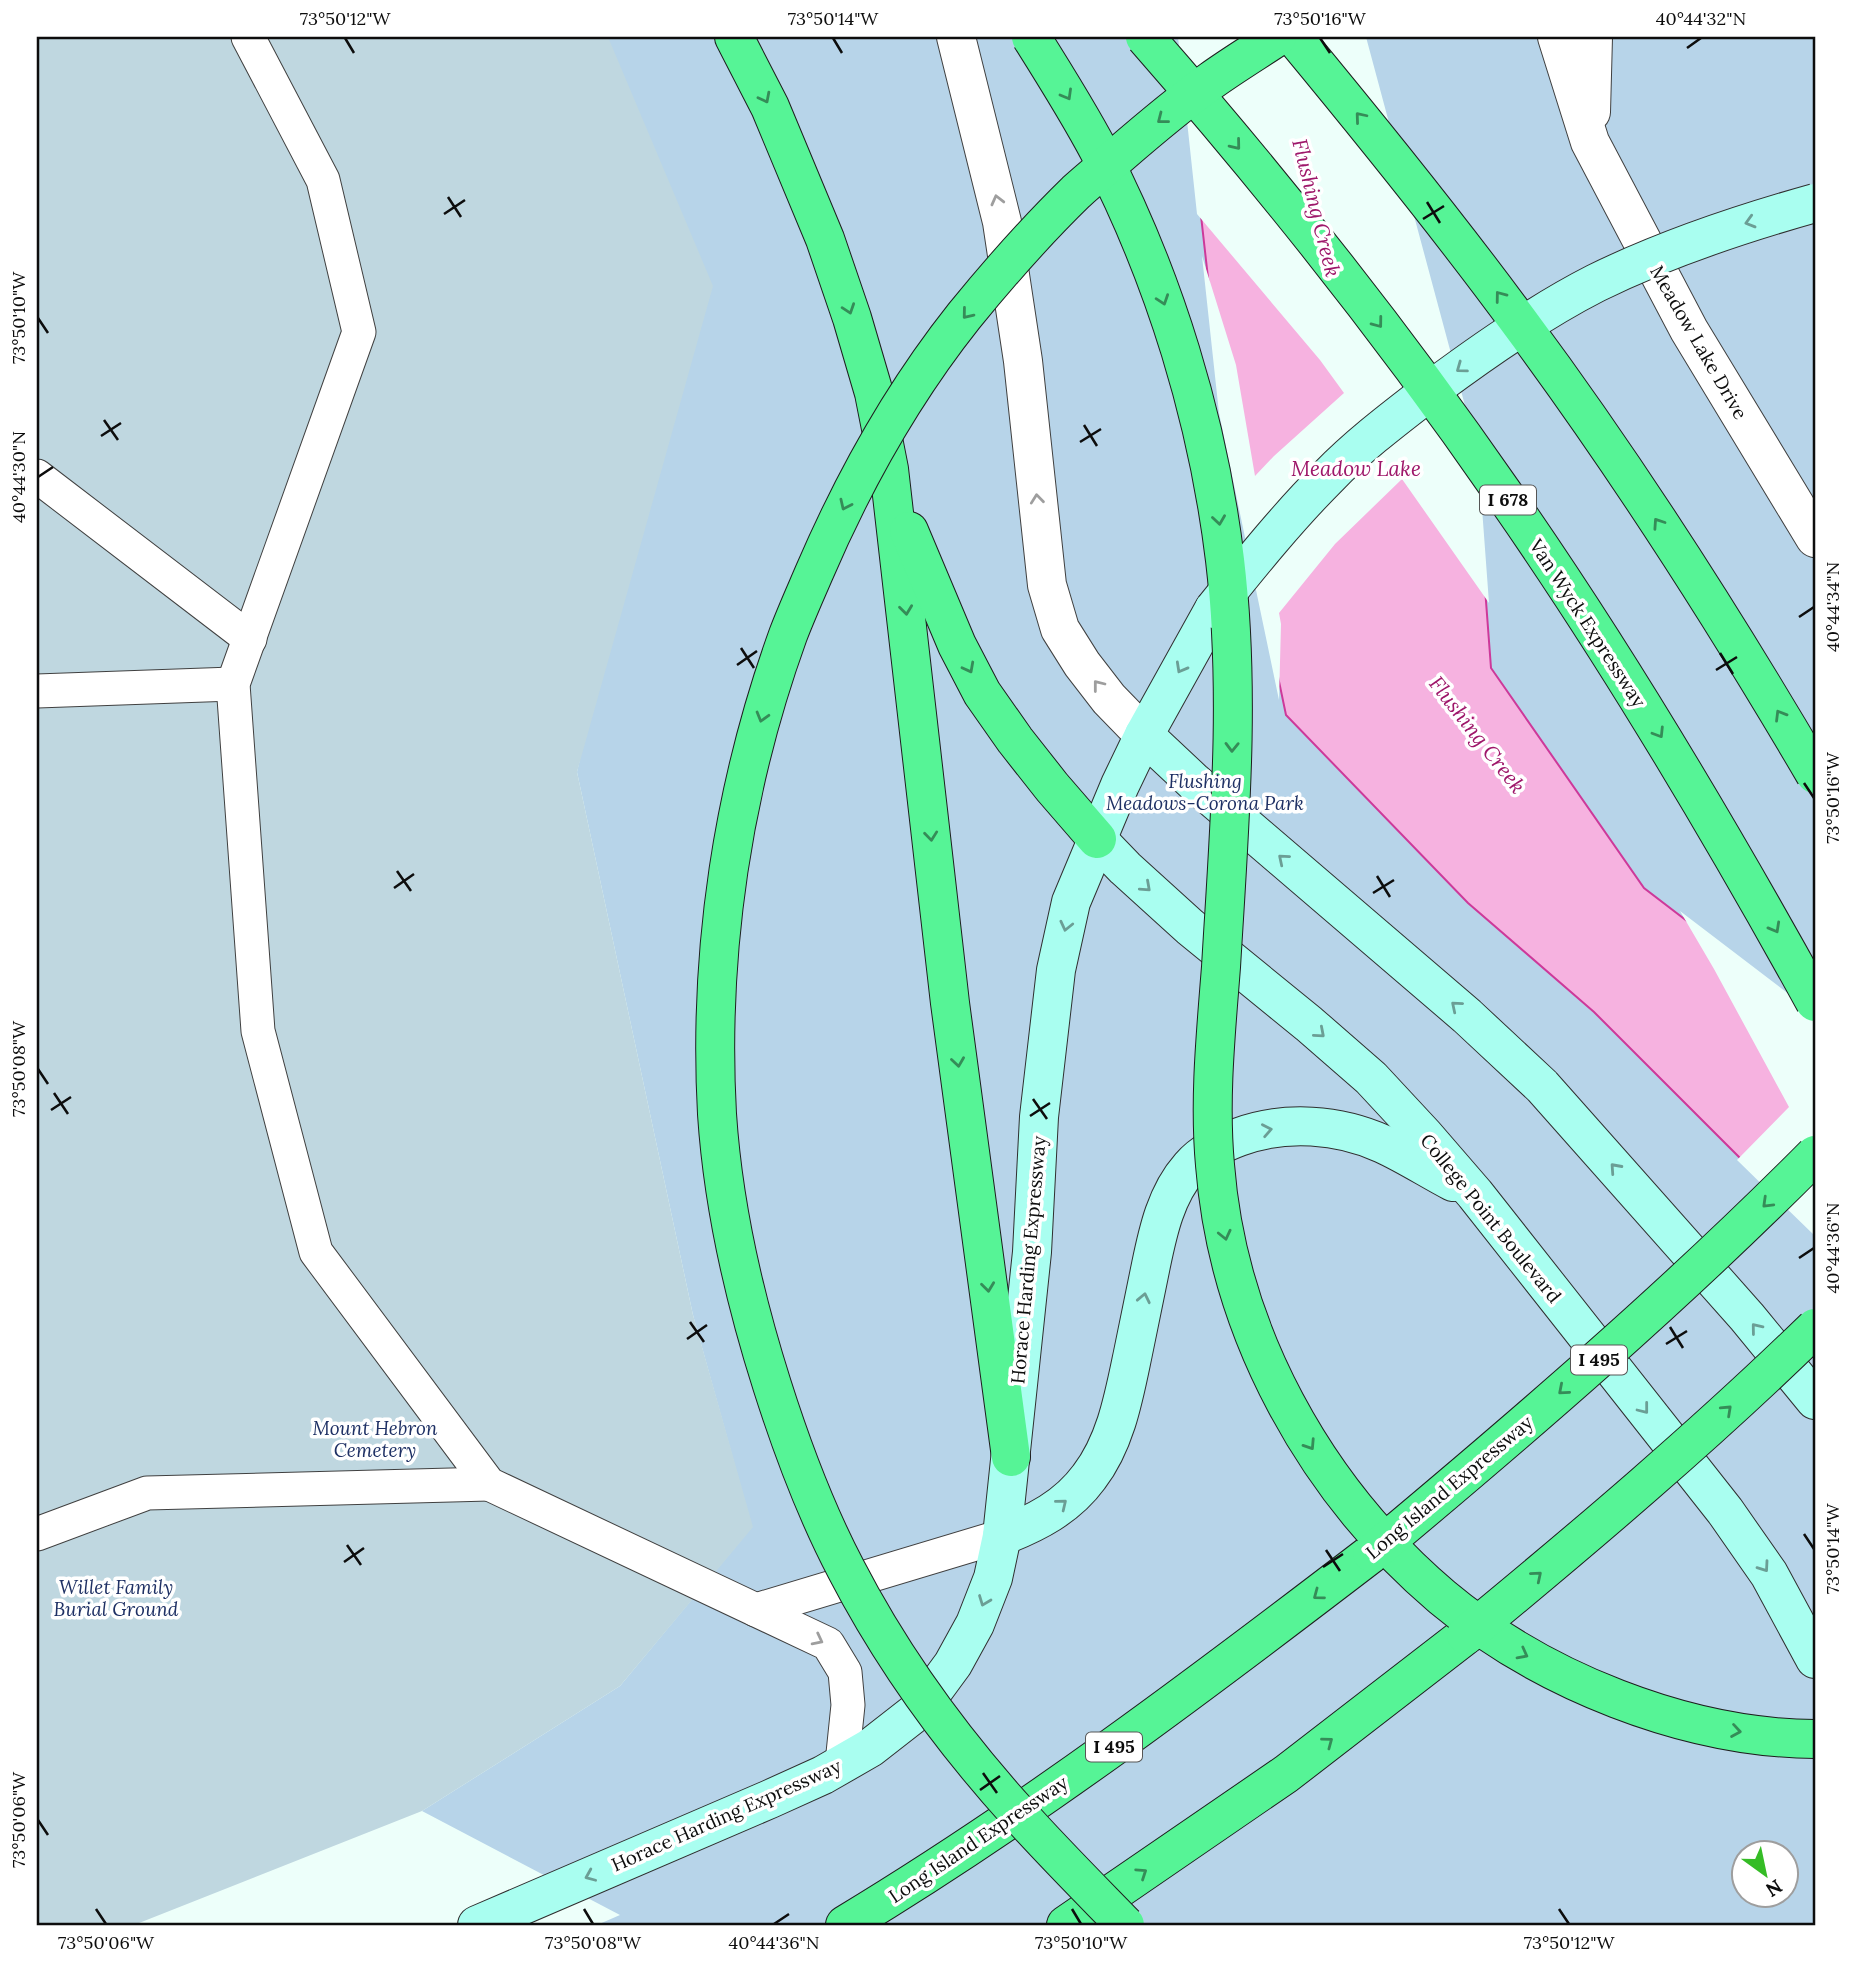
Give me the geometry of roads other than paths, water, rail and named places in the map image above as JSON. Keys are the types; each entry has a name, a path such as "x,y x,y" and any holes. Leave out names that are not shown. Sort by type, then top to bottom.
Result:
{"highway":[{"path":"734,37 775,118 825,239 874,393 889,469 950,1003 1010,1457"},
{"path":"1031,37 1099,151 1154,276 1178,345 1200,423 1216,495 1226,564 1233,717 1231,797 1212,1110 1215,1168 1223,1227 1236,1281 1254,1333 1278,1388 1305,1438 1338,1488 1374,1530 1415,1574 1460,1612 1511,1647 1564,1675 1617,1698 1674,1718 1738,1732 1815,1739"},
{"name":"Van Wyck Expressway","path":"1145,37 1362,301 1504,494 1678,763 1815,1003"},
{"path":"1125,1925 1016,1812 924,1698 882,1635 845,1568 815,1504 785,1427 761,1353 727,1202 717,1116 719,946 728,866 744,787 764,710 789,633 823,551 863,467 914,386 962,318 1022,248 1077,191 1145,133 1212,80 1277,37"},
{"path":"1294,37 1451,232 1589,419 1687,566 1815,774"},
{"path":"889,469 909,532 957,645 982,694 1052,787 1097,839"},
{"name":"Long Island Expressway","path":"845,1925 1008,1822 1151,1720 1372,1553 1593,1364 1710,1257 1815,1155"},
{"path":"1066,1925 1286,1774 1466,1636 1584,1538 1815,1328"}],"main road":[{"name":"Horace Harding Expressway","path":"477,1925 771,1800 823,1775 870,1748 920,1709 953,1664 975,1624 988,1589 1002,1536 1032,1252 1039,1117 1056,970 1071,902 1144,735 1214,609 1278,530 1331,474 1397,416 1535,317 1596,284 1664,253 1737,226 1815,204"},
{"path":"1144,735 1214,799 1467,1016 1542,1086 1747,1317 1815,1400"},
{"name":"College Point Boulevard","path":"1097,839 1190,927 1371,1078 1475,1194 1725,1511 1769,1574 1815,1659"},
{"path":"1002,1536 1033,1524 1064,1504 1090,1477 1122,1406 1157,1236 1170,1196 1190,1167 1216,1145 1249,1133 1283,1126 1299,1125 1350,1133 1382,1143 1475,1194"}],"street":[{"path":"956,37 1002,222 1023,361 1047,585 1060,629 1082,664 1109,699 1144,735"},
{"name":"Meadow Lake Drive","path":"1557,37 1590,142 1689,331 1815,538"},
{"name":"Meadow Lake Drive","path":"1590,142 1593,37"}],"lane":[{"path":"248,37 323,180 359,332 233,684 258,1031 316,1252 489,1484"},
{"path":"37,475 250,639"},
{"path":"37,691 233,684"},
{"path":"37,1534 147,1493 489,1484 828,1644 845,1672 848,1705 842,1763"},
{"path":"756,1610 1002,1536"}],"water":[{"name":"Meadow Lake","path":"1181,37 1475,454 1491,668 1644,888 1815,1019 1815,1233 1594,1012 1468,903 1286,715 1223,412"}],"water label":[{"name":"Flushing Creek","path":"1316,208"},
{"name":"Flushing Creek","path":"1477,735"}],"park label":[{"name":"Flushing Meadows-Corona Park","path":"1205,792"},
{"name":"Mount Hebron Cemetery","path":"375,1439"},
{"name":"Willet Family Burial Ground","path":"116,1598"}]}
